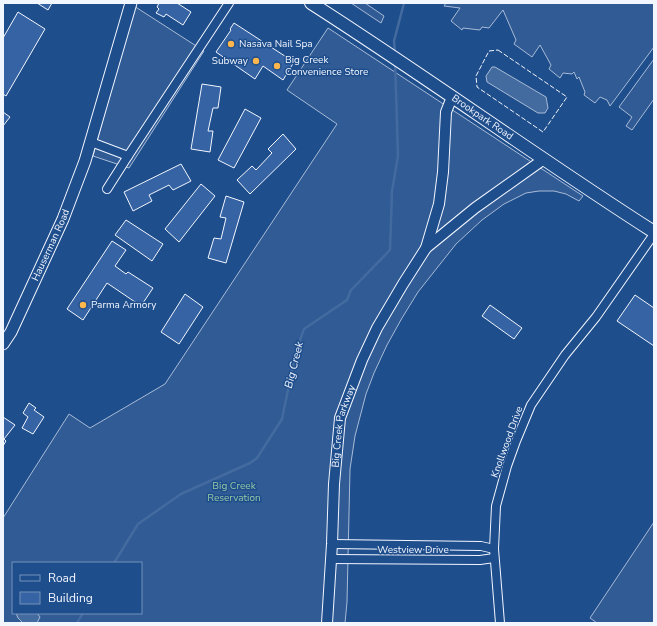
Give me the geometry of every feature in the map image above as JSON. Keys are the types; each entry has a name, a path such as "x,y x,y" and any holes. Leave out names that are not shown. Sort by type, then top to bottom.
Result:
{"main road":[{"name":"Hauserman Road","path":"3,344 17,320 63,219 91,142 131,3"},
{"name":"Brookpark Road","path":"311,3 654,233"}],"street":[{"path":"107,189 228,3"},
{"name":"Big Creek Parkway","path":"327,623 332,559 334,484 340,418 362,360 377,328 426,248 439,204 443,172 446,112 452,97"},
{"path":"91,142 128,156"},
{"name":"Big Creek Parkway","path":"426,248 476,208 544,159"},
{"name":"Knollwood Drive","path":"500,623 494,554 496,506 507,466 531,405 565,355 596,317 654,233"},
{"name":"Westview Drive","path":"332,544 481,546 494,554"},
{"path":"390,545 391,559"},
{"path":"440,546 440,560"},
{"name":"Westview Drive","path":"332,559 480,560 494,554"}],"shaded area":[{"path":"351,3 365,3 384,16 381,23"},
{"path":"446,3 654,3 654,47 610,106 607,100 600,97 595,103 584,95 585,92 579,77 577,79 574,72 572,74 563,73 560,78 549,69 551,65 540,45 532,57 514,44 516,40 503,10 489,28 482,27 480,30 463,28 462,30 451,21 460,8 444,6"},
{"path":"134,6 204,51 129,168 93,156"},
{"name":"Big Creek Reservation","path":"328,28 583,196 579,201 566,194 554,191 539,191 526,193 504,204 482,220 456,244 418,292 402,318 374,373 366,394 355,436 350,469 347,602 345,623 3,623 3,518 69,414 90,428 165,384 337,124 287,90"},
{"path":"654,59 654,99 632,130 626,126 632,117 619,107"},
{"path":"492,67 495,67 546,97 548,108 545,113 538,113 487,82 486,76"},
{"path":"654,522 654,623 597,623 590,618"},
{"path":"16,614 38,614 40,617 37,623 23,623"}],"building":[{"path":"37,3 52,3 48,10"},
{"path":"159,3 177,3 191,12 183,25 166,14 164,17 156,13 159,9 157,7"},
{"path":"18,12 45,29 6,96 3,94 3,38"},
{"path":"234,23 294,62 283,80 263,66 255,79 216,52"},
{"path":"202,84 221,87 218,108 213,108 208,131 213,131 210,152 191,149"},
{"path":"245,109 261,118 234,168 218,160"},
{"path":"3,112 10,117 3,126"},
{"path":"283,134 296,149 250,194 237,180 252,166 256,170 272,153 268,149"},
{"path":"181,164 191,181 173,190 169,185 149,195 152,201 133,211 124,192"},
{"path":"201,184 215,196 179,242 165,229"},
{"path":"226,196 244,202 226,263 208,258 214,238 221,239 226,218 220,217"},
{"path":"126,220 163,244 152,261 115,235"},
{"path":"112,241 126,250 115,266 126,274 128,272 153,288 141,306 107,283 83,320 67,309"},
{"path":"185,294 203,307 179,344 161,332"},
{"path":"635,295 654,308 654,346 617,321"},
{"path":"490,305 522,328 514,339 482,316"},
{"path":"29,403 36,408 34,410 44,417 33,434 22,428 28,417 23,413"},
{"path":"3,417 15,425 4,439 6,441 3,446"}],"waterway":[{"name":"Big Creek","path":"395,53 394,41 404,3"},
{"name":"Big Creek","path":"115,562 138,524 181,494 250,463 257,458 282,419 296,351 304,329 347,300 351,290 390,250 392,191 398,156 395,62"},
{"name":"Big Creek","path":"77,623 82,614"}],"fence":[{"path":"498,50 567,97 543,132 477,87 476,76 489,51 498,50"}],"place":[{"name":"Nasava Nail Spa","path":"231,44"},
{"name":"Subway","path":"256,61"},
{"name":"Big Creek Convenience Store","path":"277,66"},
{"name":"Parma Armory","path":"83,305"}]}
